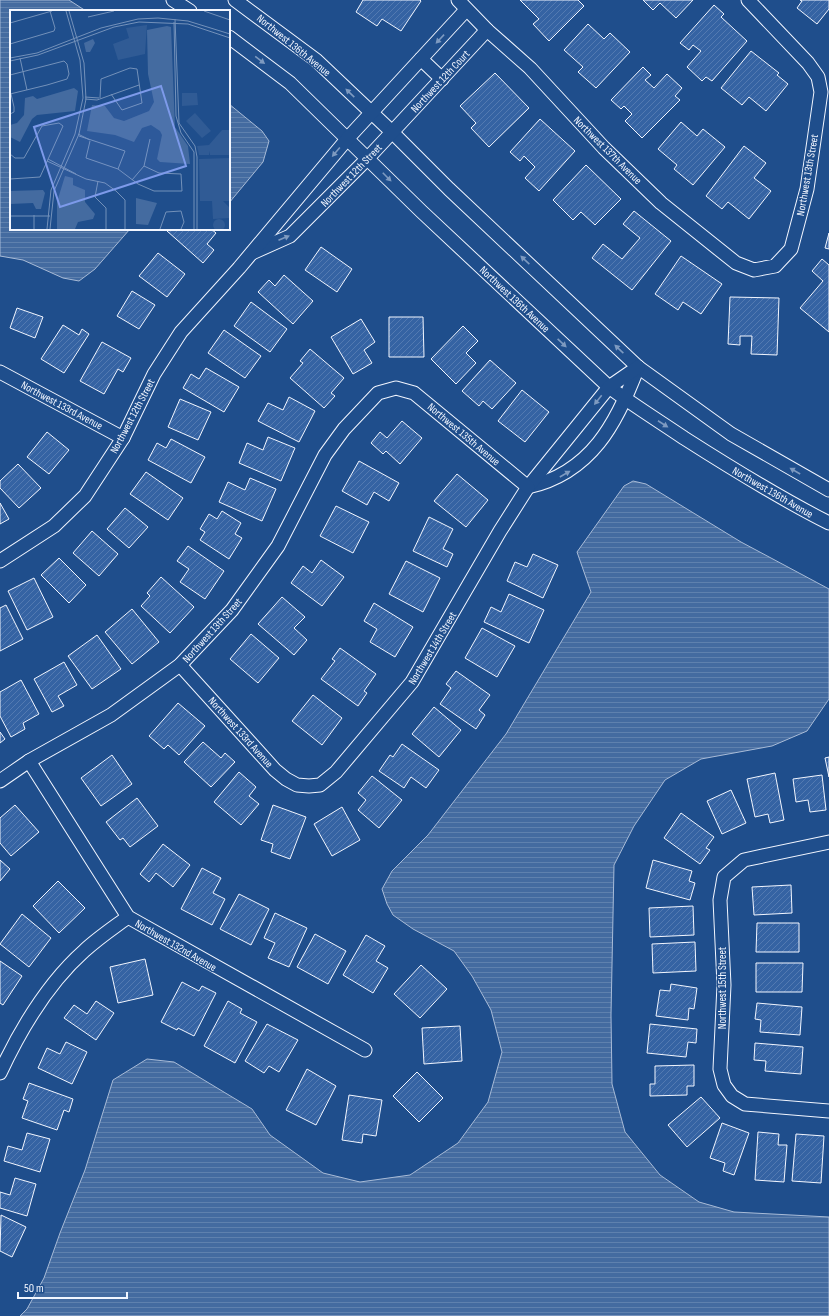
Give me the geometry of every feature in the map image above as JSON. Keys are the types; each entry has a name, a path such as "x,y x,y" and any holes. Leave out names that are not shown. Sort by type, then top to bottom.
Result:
{"street":[{"path":"173,0 188,10"},
{"name":"Northwest 136th Avenue","path":"235,0 316,60 392,132 449,189 638,367 731,434 829,490"},
{"name":"Northwest 137th Avenue","path":"458,0 487,30 530,68 604,148 662,203 736,263 754,270 775,266"},
{"name":"Northwest 13th Street","path":"748,0 808,63 818,77 821,92 807,189 791,248 775,266"},
{"path":"372,113 466,10"},
{"name":"Northwest 12th Court","path":"392,132 487,30"},
{"name":"Northwest 136th Avenue","path":"230,38 290,84 348,138 421,211 609,387 626,400 715,458 806,512 829,523"},
{"path":"421,59 442,78"},
{"name":"Northwest 12th Street","path":"0,561 54,526 85,496 123,438 154,374 181,332 249,255 348,138 372,113"},
{"name":"Northwest 12th Street","path":"249,255 290,236 392,132"},
{"path":"528,487 555,479 579,465 598,444 626,400 638,367"},
{"name":"Northwest 14th Street","path":"309,786 320,784 336,772 412,682 500,531 528,487 609,387 638,367"},
{"name":"Northwest 133rd Avenue","path":"0,372 123,438"},
{"name":"Northwest 13th Street","path":"0,781 29,761 111,715 180,665 232,610 278,546 325,455 344,429 378,393 396,388"},
{"name":"Northwest 135th Avenue","path":"396,388 414,393 528,487"},
{"name":"Northwest 133rd Avenue","path":"180,665 275,770 286,779 297,785 309,786"},
{"name":"Northwest 132nd Avenue","path":"29,761 128,917 365,1050"},
{"name":"Northwest 15th Street","path":"829,842 744,860 724,877 720,900 724,985 720,1069 724,1085 732,1096 745,1104 829,1111"},
{"path":"0,1073 18,1035 50,986 84,951 128,917"}],"water":[{"path":"0,0 69,0 84,10 10,10 10,230 129,230 95,269 79,281 63,278 23,260 0,256"},
{"path":"230,105 262,131 269,141 263,162 230,202"},
{"path":"633,481 646,484 741,542 829,589 829,699 807,731 772,746 701,759 665,780 634,826 614,865 611,1015 612,1084 625,1132 660,1175 699,1202 734,1212 829,1217 829,1316 20,1316 27,1309 44,1278 85,1170 113,1080 147,1059 174,1062 252,1109 270,1135 323,1173 360,1182 410,1175 458,1143 488,1102 502,1052 491,1010 472,976 454,951 413,929 393,915 387,904 382,889 392,871 428,835 506,734 591,592 577,552 624,486"}],"building":[{"path":"363,0 421,1 401,31 382,19 377,26 356,12"},
{"path":"520,0 578,0 584,6 549,41 533,24 539,19"},
{"path":"643,0 693,0 676,18 660,3 653,10"},
{"path":"800,0 829,0 829,9 817,24 797,8 802,1"},
{"path":"714,5 724,14 721,17 747,41 712,81 706,77 702,81 687,67 701,51 693,45 689,50 680,43"},
{"path":"588,24 604,39 610,33 630,52 596,88 578,72 583,67 564,50"},
{"path":"751,51 779,73 777,75 788,84 766,111 749,97 742,105 721,88"},
{"path":"643,67 651,75 645,80 654,88 667,74 682,88 675,96 680,100 642,138 625,121 632,114 624,106 621,109 611,100"},
{"path":"495,73 529,108 489,147 471,128 476,123 460,106"},
{"path":"540,119 575,151 539,191 525,178 535,167 524,156 520,161 510,152"},
{"path":"681,122 697,136 703,129 725,147 693,185 674,169 677,165 658,149"},
{"path":"744,146 766,163 754,178 771,191 749,219 728,202 722,209 706,196"},
{"path":"586,165 621,199 595,225 581,212 573,220 553,200"},
{"path":"634,211 671,241 632,290 592,258 603,244 622,259 640,238 623,224"},
{"path":"212,230 216,233 207,244 214,250 203,263 167,231"},
{"path":"829,233 829,249 825,248"},
{"path":"321,247 352,269 337,292 305,270"},
{"path":"158,253 185,274 167,297 139,276"},
{"path":"681,256 722,284 701,314 683,302 678,310 655,294"},
{"path":"822,259 829,265 829,332 800,308 823,281 812,271"},
{"path":"284,275 313,301 293,324 258,292 269,280 275,286"},
{"path":"132,291 155,305 139,329 117,316"},
{"path":"730,297 779,298 777,355 751,354 752,336 740,336 740,345 728,344"},
{"path":"251,302 287,329 270,352 234,326"},
{"path":"17,308 43,317 35,338 10,328"},
{"path":"389,317 423,317 424,357 389,357"},
{"path":"361,319 375,342 364,350 372,363 353,374 331,337"},
{"path":"63,325 79,335 82,329 89,334 64,373 41,359"},
{"path":"463,326 478,341 466,353 476,363 456,384 431,359"},
{"path":"224,330 261,356 245,378 208,353"},
{"path":"102,342 131,358 123,372 118,369 104,394 80,381"},
{"path":"310,349 344,378 331,393 335,396 324,408 290,378 303,363 300,361"},
{"path":"490,360 516,383 492,409 483,401 479,406 462,391"},
{"path":"206,368 239,387 224,412 183,388 191,374 199,379"},
{"path":"522,390 549,412 525,442 498,421"},
{"path":"289,397 315,411 299,442 258,421 268,403 283,410"},
{"path":"180,399 211,412 198,440 168,427"},
{"path":"402,421 422,438 400,464 386,451 383,454 371,443 380,432 387,438"},
{"path":"47,432 69,450 49,474 27,457"},
{"path":"268,437 295,448 281,481 239,463 247,443 263,450"},
{"path":"171,439 205,457 191,483 148,460 157,443 166,448"},
{"path":"359,461 399,483 389,501 374,492 367,505 342,491"},
{"path":"18,464 41,488 19,508 0,488 0,481"},
{"path":"146,472 183,498 168,520 130,494"},
{"path":"457,474 488,500 466,527 434,501"},
{"path":"250,478 276,489 262,521 219,502 228,482 245,490"},
{"path":"0,503 9,519 0,524"},
{"path":"336,506 369,522 353,553 320,536"},
{"path":"125,508 148,527 129,548 107,529"},
{"path":"222,511 241,523 235,534 242,538 229,559 200,540 205,532 200,529 209,514 217,519"},
{"path":"429,517 453,529 443,549 453,554 447,567 413,551"},
{"path":"92,531 118,554 99,576 73,553"},
{"path":"188,546 224,571 205,599 180,582 189,569 177,561"},
{"path":"533,554 558,565 543,598 507,581 515,562 527,567"},
{"path":"59,558 86,585 69,603 41,575"},
{"path":"321,560 344,577 322,606 291,583 303,566 312,573"},
{"path":"406,561 440,578 423,612 389,594"},
{"path":"161,577 194,607 170,633 141,606 150,596 147,593"},
{"path":"34,578 53,617 27,630 8,591"},
{"path":"509,594 544,610 529,643 484,622 491,607 501,612"},
{"path":"282,597 305,617 294,628 307,640 294,655 258,624"},
{"path":"374,603 413,627 395,657 370,642 377,629 364,621"},
{"path":"6,605 23,639 0,651 0,608"},
{"path":"132,609 159,642 132,664 105,632"},
{"path":"482,628 515,646 497,677 465,658"},
{"path":"251,634 279,658 258,683 230,659"},
{"path":"97,635 121,669 92,689 68,656"},
{"path":"340,648 376,674 364,691 367,693 358,706 321,679 335,661 332,659"},
{"path":"64,662 77,685 58,696 64,706 52,712 34,679"},
{"path":"456,671 490,695 479,710 485,715 476,729 440,704 451,688 446,684"},
{"path":"21,680 39,714 23,723 25,729 11,737 0,716 0,692"},
{"path":"313,695 342,718 322,745 292,721"},
{"path":"178,703 205,726 179,755 168,745 164,749 149,736"},
{"path":"434,707 461,730 439,757 412,734"},
{"path":"0,732 5,739 0,743"},
{"path":"203,742 221,758 225,753 235,762 211,787 184,762"},
{"path":"402,744 439,770 426,788 411,777 404,788 379,771 390,755 393,757"},
{"path":"112,755 132,784 101,806 81,778"},
{"path":"829,757 829,777 825,758"},
{"path":"239,772 256,787 249,796 259,804 241,825 214,802"},
{"path":"775,773 784,820 770,823 768,814 755,817 747,779"},
{"path":"822,775 826,810 810,812 808,800 796,802 793,779"},
{"path":"372,776 402,800 379,828 358,810 366,800 358,793"},
{"path":"731,790 746,823 722,834 707,801"},
{"path":"137,798 158,826 130,847 123,838 120,840 106,822"},
{"path":"15,805 39,832 11,856 0,843 0,818"},
{"path":"273,805 306,817 290,859 271,852 273,844 261,840"},
{"path":"342,807 360,840 332,856 314,824"},
{"path":"681,813 714,837 706,848 710,850 700,864 664,838"},
{"path":"163,844 190,865 173,887 156,873 149,882 140,874"},
{"path":"0,860 10,869 0,881"},
{"path":"653,860 692,871 689,881 695,883 690,900 646,888"},
{"path":"202,868 221,878 213,893 225,899 212,925 181,909"},
{"path":"58,881 85,908 59,933 33,906"},
{"path":"791,885 792,913 754,915 752,887"},
{"path":"239,894 269,909 251,945 220,929"},
{"path":"693,906 694,935 650,937 649,908"},
{"path":"275,913 307,928 289,967 268,958 275,943 264,938"},
{"path":"22,914 51,938 29,967 0,944"},
{"path":"757,923 799,923 799,952 756,952"},
{"path":"315,934 346,951 328,984 297,967"},
{"path":"366,935 385,946 376,961 388,968 373,993 343,975"},
{"path":"695,942 696,971 653,973 652,944"},
{"path":"145,959 153,995 118,1003 110,967"},
{"path":"0,961 22,976 3,1005 0,1003"},
{"path":"756,963 803,963 802,992 756,992"},
{"path":"421,965 447,989 420,1018 394,994"},
{"path":"182,982 199,991 202,986 216,993 194,1036 161,1022"},
{"path":"671,984 697,988 694,1009 689,1008 688,1020 656,1016 660,990 670,991"},
{"path":"96,1001 114,1013 96,1040 64,1018 74,1005 87,1014"},
{"path":"228,1001 242,1009 240,1013 257,1022 235,1063 204,1046"},
{"path":"757,1003 802,1007 800,1035 760,1032 761,1020 755,1019"},
{"path":"267,1024 298,1040 279,1072 269,1066 264,1073 245,1061"},
{"path":"650,1024 697,1029 696,1043 688,1042 686,1057 647,1053"},
{"path":"460,1026 462,1061 424,1064 422,1028"},
{"path":"66,1042 87,1052 72,1084 38,1068 47,1048 60,1054"},
{"path":"755,1043 803,1047 801,1074 765,1071 766,1061 754,1060"},
{"path":"694,1065 694,1086 687,1086 687,1095 650,1096 650,1084 655,1084 655,1066"},
{"path":"307,1069 336,1086 316,1125 286,1110"},
{"path":"417,1072 443,1098 419,1122 393,1096"},
{"path":"29,1083 73,1099 69,1112 64,1110 57,1130 22,1118 28,1101 23,1099"},
{"path":"349,1095 382,1100 376,1136 363,1134 362,1143 342,1140"},
{"path":"701,1097 720,1118 687,1147 668,1125"},
{"path":"722,1123 749,1133 734,1175 723,1171 725,1163 710,1158"},
{"path":"758,1132 779,1134 778,1145 787,1145 784,1182 755,1180"},
{"path":"27,1133 50,1139 40,1172 4,1161 8,1146 22,1150"},
{"path":"796,1134 824,1136 821,1183 792,1181"},
{"path":"15,1178 36,1184 27,1216 0,1208 0,1192 10,1195"},
{"path":"1,1215 26,1227 12,1257 0,1251"}]}
